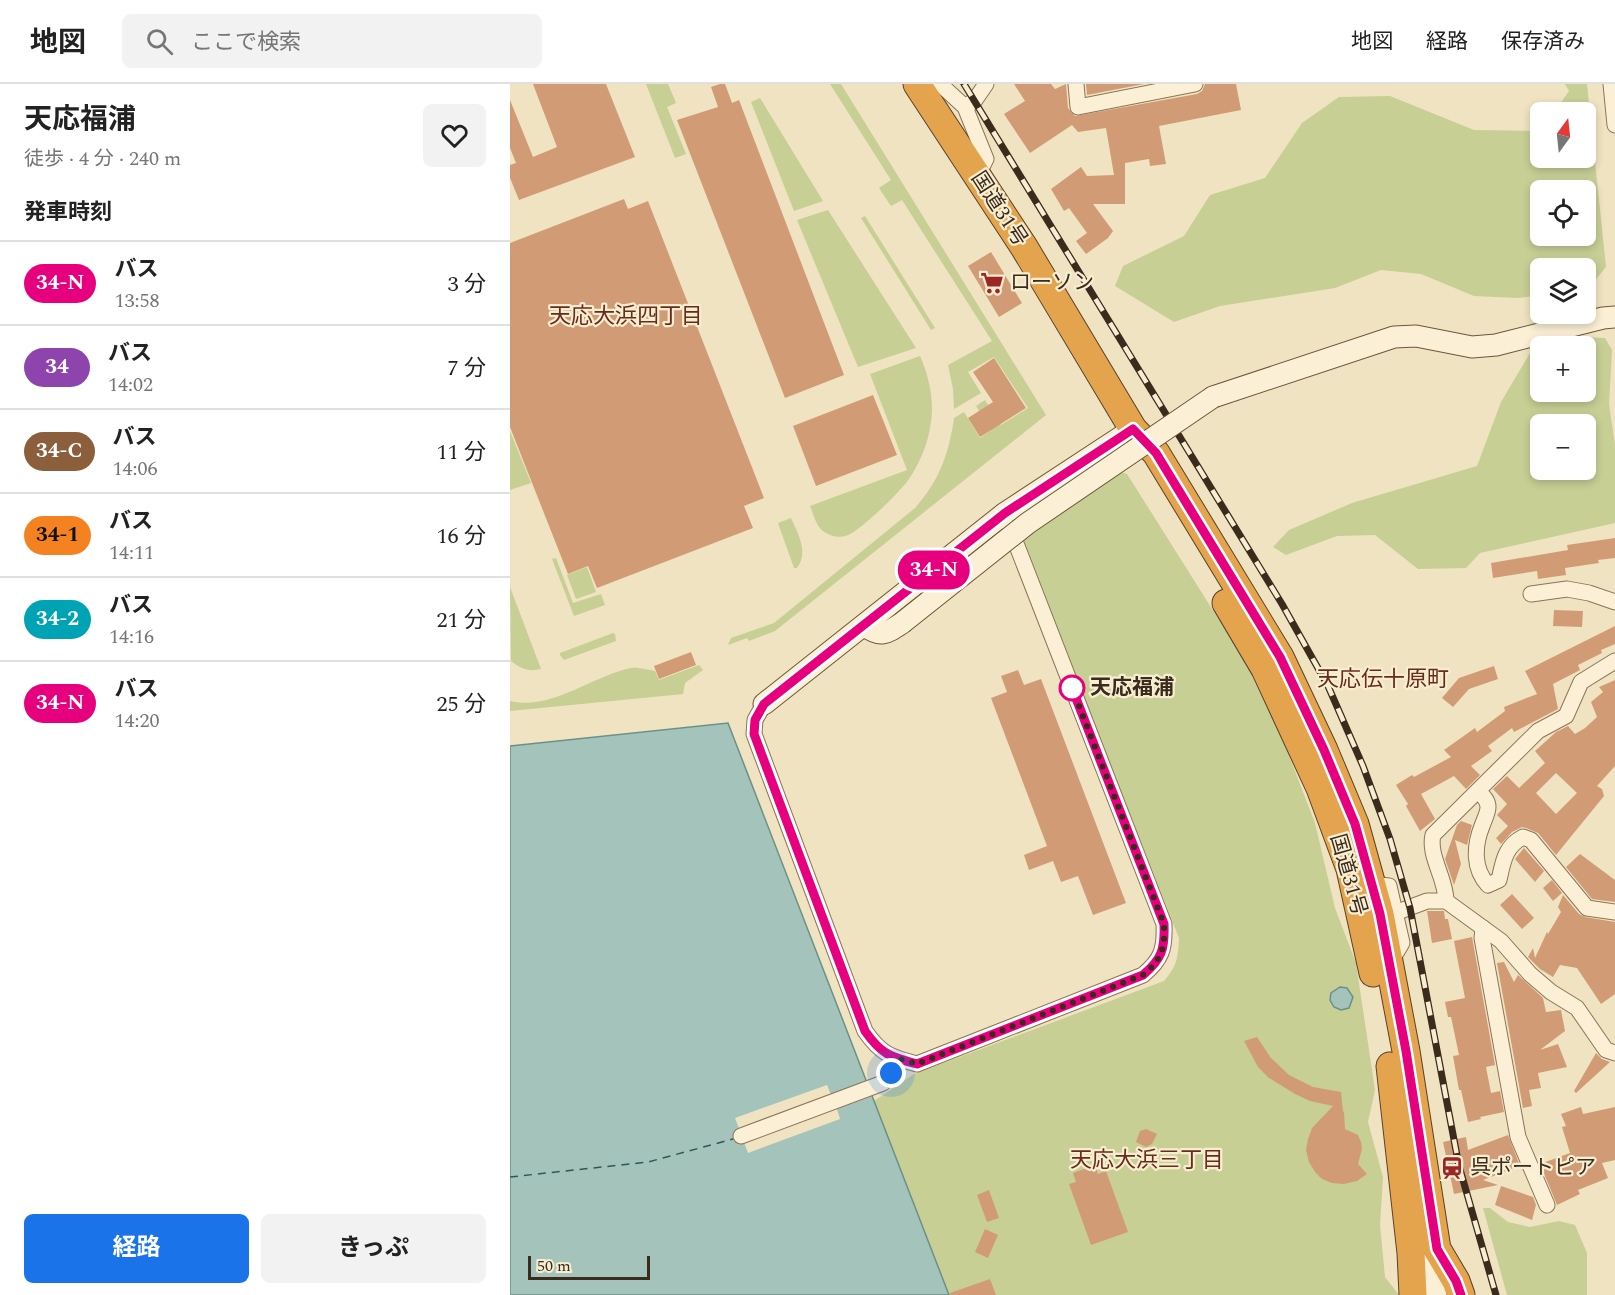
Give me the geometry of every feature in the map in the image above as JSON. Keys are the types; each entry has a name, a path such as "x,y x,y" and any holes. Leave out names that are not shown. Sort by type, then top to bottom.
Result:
{"highway":[{"name":"国道31号","path":"918,86 1024,247 1133,429 1144,461 1264,669 1320,788 1350,870 1389,1061 1424,1251 1456,1281 1461,1295"},
{"name":"国道31号","path":"1133,429 1156,453 1280,657 1324,750 1355,824 1380,914 1406,1051 1428,1292"}],"street":[{"path":"965,107 975,100 986,84"},
{"path":"1076,84 1078,107 1195,84"},
{"path":"1611,84 1615,125"},
{"path":"918,86 941,85 965,107 986,159 978,175"},
{"path":"865,626 875,633 887,633 1028,524 1214,397 1394,338 1416,336 1472,347 1496,345 1615,317"},
{"path":"1005,513 1164,924 1165,942 1157,963 1143,975 917,1064 896,1058 877,1048 865,1031 754,734 755,720 764,704 1005,513 1133,429"},
{"path":"1531,594 1568,589 1615,602"},
{"path":"1446,900 1446,891 1431,846 1433,836 1539,731 1566,716 1581,682 1615,661"},
{"path":"1478,791 1486,800 1488,809 1476,850 1480,876 1488,885 1499,880 1507,851 1516,840 1522,837 1531,840 1587,908 1615,912"},
{"path":"1371,884 1389,886 1402,943 1389,964"},
{"path":"1395,914 1427,901 1446,900 1501,941 1551,992 1577,1008 1605,1050 1615,1053"},
{"path":"1483,928 1482,938 1518,1137 1547,1205"},
{"path":"741,1136 883,1083 891,1073 896,1058"}],"green space":[{"path":"646,84 668,84 676,103 667,107 686,154 675,158"},
{"path":"830,84 841,84 1046,415 775,631 749,641 747,638 728,645 731,638 774,623 915,508 931,488 942,466 954,418 964,412 980,438 991,430 976,406 985,400 1001,425 1028,408 994,357 968,372 981,393 954,409 948,365 992,341 902,200 891,206 879,188 891,180"},
{"path":"1565,84 1587,84 1589,102 1561,102 1569,91"},
{"path":"1390,96 1474,130 1530,131 1530,168 1596,168 1606,267 1596,279 1596,258 1530,258 1530,296 1518,298 1474,296 1421,274 1381,270 1335,288 1220,306 1174,322 1115,286 1123,266 1184,236 1210,195 1265,178 1302,123 1339,97"},
{"path":"760,98 823,201 794,211 751,102"},
{"path":"828,210 916,348 858,367 797,220"},
{"path":"865,216 935,328 931,330 861,218"},
{"path":"1596,338 1605,338 1612,350 1609,404 1615,445 1615,523 1480,553 1466,568 1418,569 1375,535 1337,536 1286,555 1273,547 1289,530 1352,503 1477,466 1501,402 1530,353 1530,402 1596,402"},
{"path":"920,356 929,382 932,409 927,441 916,467 898,492 862,526 845,536 837,537 828,534 818,525 810,506 907,470 870,374"},
{"path":"510,431 531,483 510,490"},
{"path":"1115,470 1127,474 1253,674 1283,740 1315,823 1335,908 1356,963 1375,1090 1368,1122 1383,1177 1380,1225 1385,1277 1399,1295 949,1295 874,1101 914,1074 1164,981 1176,961 1179,938 1023,543 1026,530"},
{"path":"791,518 802,549 797,568 794,568 778,523"},
{"path":"556,558 573,603 601,594 605,605 574,616 552,559"},
{"path":"587,567 596,592 576,599 567,575"},
{"path":"510,587 541,669 525,669 511,661"},
{"path":"613,633 616,641 564,660 560,655 560,653"},
{"path":"699,665 703,670 685,683 683,694 510,711 510,701 525,703 556,697 631,668 655,671 659,680"},
{"path":"1483,1208 1490,1208 1508,1222 1530,1227 1559,1221 1575,1225 1587,1253 1587,1295 1507,1295"}],"water":[{"path":"728,723 949,1295 510,1295 510,746"},
{"path":"1340,987 1347,988 1353,997 1349,1008 1341,1010 1334,1007 1330,1000 1331,993"}],"pier":[{"path":"867,1082 872,1096 837,1109 840,1119 748,1153 735,1118 827,1085 831,1095"}],"building":[{"path":"533,84 606,84 635,157 519,200 510,178 510,165 516,163 510,148 510,100 533,157 557,147"},
{"path":"725,84 732,103 739,100 844,375 785,398 677,120 718,107 711,87"},
{"path":"1014,84 1051,84 1055,89 1066,84 1068,108 1075,116 1197,94 1202,91 1205,84 1236,84 1241,110 1159,126 1166,164 1150,166 1149,159 1125,163 1125,204 1093,204 1113,231 1108,238 1086,254 1076,241 1087,233 1069,208 1064,211 1051,189 1081,167 1087,176 1114,175 1106,128 1078,132 1072,125 1030,153 1004,114 1025,101"},
{"path":"1086,84 1144,84 1087,95"},
{"path":"624,199 628,209 648,201 764,498 744,506 753,528 597,588 588,566 568,574 510,427 510,243"},
{"path":"991,252 1022,303 999,317 968,266"},
{"path":"994,358 1026,408 980,437 968,418 993,402 973,372"},
{"path":"873,395 897,455 816,486 793,426"},
{"path":"1615,538 1615,558 1565,568 1566,575 1538,579 1537,571 1493,578 1491,563 1568,550 1567,545"},
{"path":"1554,610 1583,611 1582,627 1553,626"},
{"path":"1615,626 1615,644 1578,665 1580,670 1553,684 1558,709 1514,732 1512,728 1488,746 1492,751 1471,766 1480,775 1466,789 1454,776 1421,794 1435,819 1420,831 1406,806 1408,804 1396,785 1451,757 1444,750 1475,728 1477,732 1505,711 1504,707 1537,694 1525,671"},
{"path":"691,652 696,665 659,679 654,666"},
{"path":"1494,666 1498,679 1469,689 1453,707 1442,698 1459,678"},
{"path":"1018,670 1024,685 1041,679 1126,903 1093,915 1078,876 1061,882 1053,861 1029,870 1024,855 1047,846 991,698 1007,692 1001,676"},
{"path":"1615,680 1615,766 1597,786 1602,789 1604,796 1556,855 1538,833 1522,827 1512,832 1501,844 1496,838 1508,826 1497,815 1507,804 1493,789 1507,776 1519,788 1545,763 1535,751 1556,732 1568,726 1575,734 1597,717 1591,702 1603,692 1599,687","holes":["1556,773 1577,793 1556,814 1536,793"]},
{"path":"1461,821 1472,825 1467,845 1455,840 1461,864 1454,885 1445,859 1457,825"},
{"path":"1524,848 1544,871 1535,882 1515,859"},
{"path":"1580,854 1615,880 1615,902 1592,899 1566,867"},
{"path":"1552,880 1562,893 1553,901 1543,888"},
{"path":"1512,894 1534,918 1522,929 1500,905"},
{"path":"1563,895 1579,914 1615,922 1615,994 1601,1004 1577,968 1560,965 1553,977 1540,969 1528,957 1533,948 1535,958 1547,932 1548,934 1561,912 1558,907"},
{"path":"1427,911 1444,911 1452,939 1432,943"},
{"path":"1472,937 1495,1065 1486,1067 1491,1093 1500,1091 1504,1112 1468,1122 1453,1056 1459,1055 1451,1017 1448,1017 1445,1002 1465,998 1454,941"},
{"path":"1504,962 1514,982 1518,975 1543,998 1546,1012 1561,1010 1565,1031 1540,1050 1558,1044 1567,1067 1538,1073 1541,1088 1529,1090 1532,1106 1523,1108 1497,963"},
{"path":"1257,1037 1271,1058 1289,1075 1313,1087 1341,1092 1345,1129 1358,1135 1362,1149 1358,1164 1367,1174 1357,1181 1344,1184 1322,1179 1315,1172 1306,1150 1308,1139 1312,1128 1333,1106 1310,1101 1269,1078 1258,1067 1244,1041"},
{"path":"1596,1053 1602,1059 1610,1062 1576,1093 1574,1091"},
{"path":"1581,1107 1583,1114 1615,1107 1615,1160 1602,1163 1608,1178 1578,1190 1580,1194 1557,1205 1540,1164 1570,1153 1562,1127 1566,1126 1561,1114"},
{"path":"1146,1129 1157,1134 1152,1144 1146,1147 1136,1142 1140,1131"},
{"path":"1508,1135 1520,1166 1483,1180 1498,1185 1454,1194 1443,1142 1466,1137 1468,1150"},
{"path":"1095,1165 1098,1174 1106,1171 1128,1232 1091,1245 1069,1184 1076,1182 1073,1173"},
{"path":"1501,1186 1533,1197 1536,1205 1532,1220 1495,1205"},
{"path":"989,1190 999,1218 987,1222 977,1195"},
{"path":"985,1229 998,1235 988,1258 975,1252"},
{"path":"990,1279 996,1295 950,1295 950,1293"}],"ferry route":[{"path":"510,1177 648,1162 733,1139"}],"railway":[{"path":"964,84 1282,604 1328,686 1363,766 1390,839 1410,908 1459,1166 1496,1295"}],"bus line":[{"name":"34-N","path":"1072,688 1164,924 1165,942 1157,963 1143,975 917,1064 896,1058 877,1048 865,1031 754,734 755,720 764,704 1005,513 1133,429 1156,453 1280,657 1324,750 1355,824 1380,914 1406,1051 1432,1227 1437,1249 1456,1281 1461,1295"}],"place":[{"name":"ローソン","path":"992,283"},
{"name":"天応福浦","path":"1072,688"},
{"name":"呉ポートピア","path":"1452,1168"}],"district":[{"name":"天応大浜四丁目","path":"626,316"},
{"name":"天応伝十原町","path":"1383,679"},
{"name":"天応大浜三丁目","path":"1147,1160"}],"route":[{"path":"891,1073 896,1058 917,1064 1143,975 1157,963 1165,942 1164,924 1072,688"}]}
